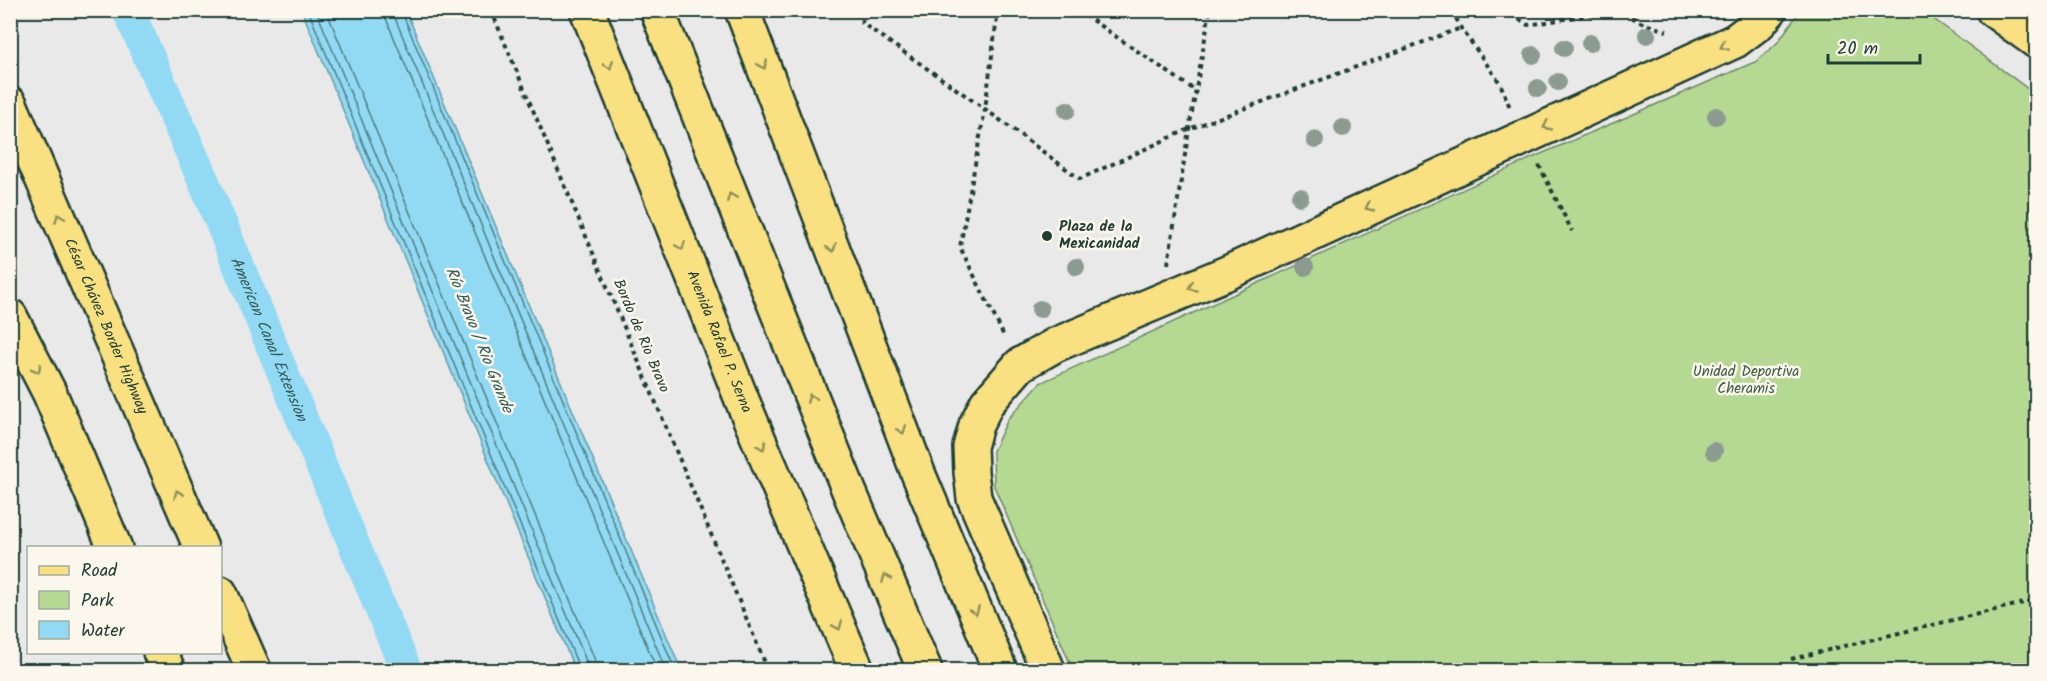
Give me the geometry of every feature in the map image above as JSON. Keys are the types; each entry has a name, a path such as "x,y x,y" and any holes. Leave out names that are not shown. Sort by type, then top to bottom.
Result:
{"main road":[{"name":"Avenida Rafael P. Serna","path":"587,10 744,405 857,670"},
{"path":"657,10 849,491 925,670"},
{"path":"742,10 918,473 1000,670"},
{"path":"1048,670 975,498 970,472 970,447 976,425 987,404 1020,365 1055,345 1238,268 1736,41 1759,23 1770,10"},
{"path":"1993,10 2037,41"},
{"name":"César Chávez Border Highway","path":"10,104 200,546"},
{"path":"10,316 50,394 114,546"},
{"path":"222,598 254,670"},
{"path":"161,654 168,670"}],"path":[{"name":"Bordo de Rio Bravo","path":"490,10 768,670"},
{"path":"864,10 862,23 1080,179 1189,129 1461,28"},
{"path":"998,10 985,109 960,247 1020,365"},
{"path":"1077,10 1196,91"},
{"path":"1179,292 1168,268 1210,10"},
{"path":"1452,10 1461,28 1500,83 1512,111"},
{"path":"1515,10 1520,20 1528,25 1613,11 1624,13 1642,23 1668,31"},
{"path":"1534,157 1572,231"},
{"path":"1791,659 2037,600"}],"green space":[{"name":"Unidad Deportiva Cheramis","path":"1800,11 1923,11 2036,95 2036,670 1073,670 994,486 993,451 1008,419 1040,383 1534,157 1757,61 1777,43"}],"water":[{"name":"Río Bravo / Rio Grande","path":"302,11 406,11 681,670 575,670"}],"waterway":[{"name":"American Canal Extension","path":"128,10 201,175 406,670"}],"place":[{"name":"Plaza de la Mexicanidad","path":"1047,236"}]}
